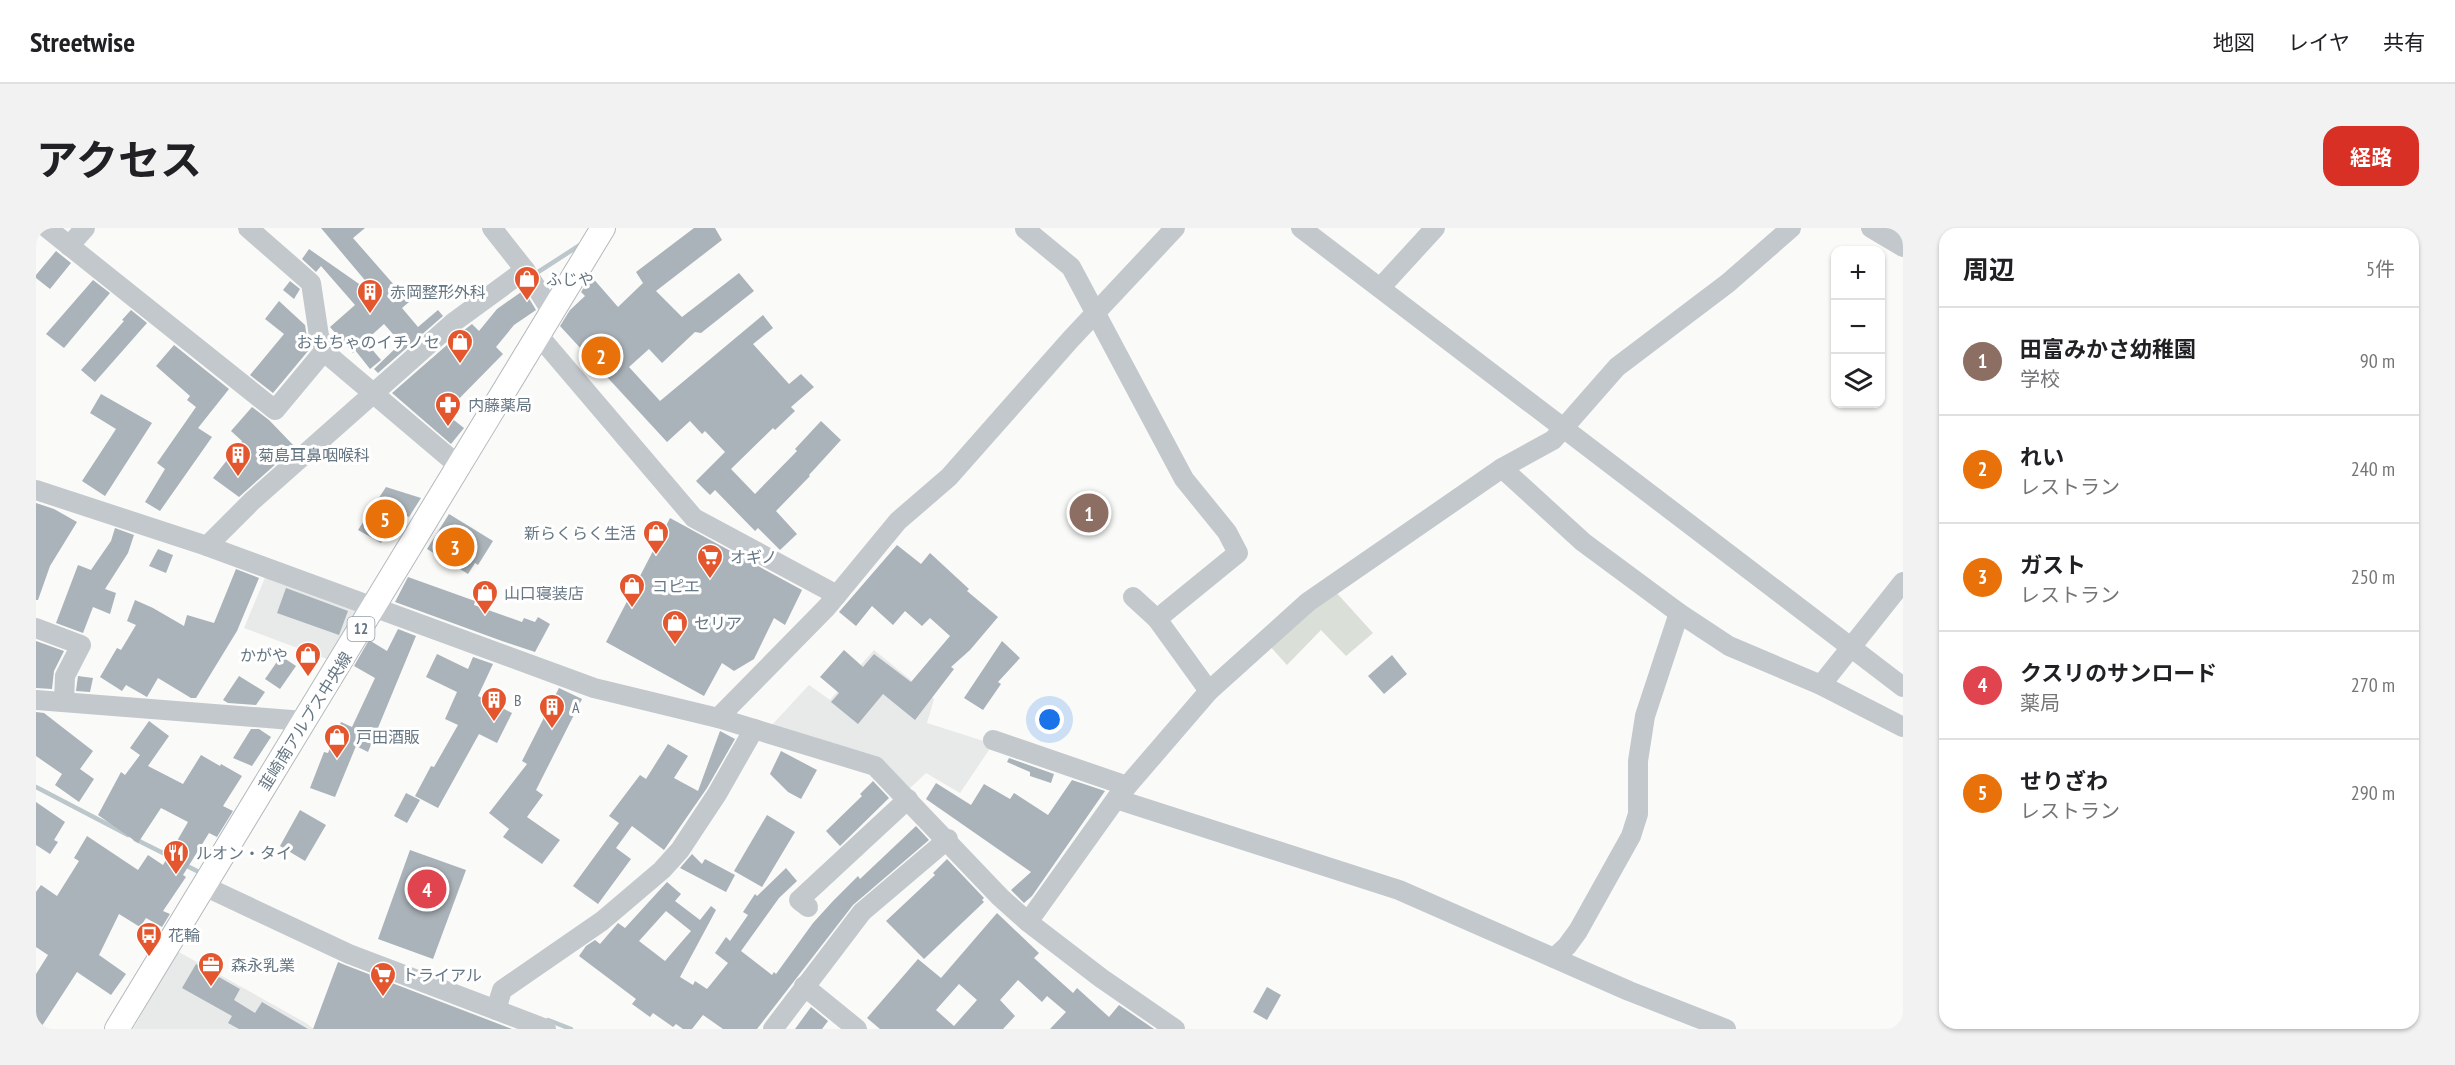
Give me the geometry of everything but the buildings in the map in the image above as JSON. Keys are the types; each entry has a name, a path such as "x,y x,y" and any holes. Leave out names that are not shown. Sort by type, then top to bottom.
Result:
{"main road":[{"name":"韮崎南アルプス中央線","path":"117,1029 603,228"}],"street":[{"path":"47,228 275,410 325,350"},
{"path":"69,246 85,228"},
{"path":"248,228 311,284 319,336 325,350 459,466"},
{"path":"492,228 529,275 552,312"},
{"path":"718,718 837,595 898,521 949,477 1095,313 1175,228"},
{"path":"1301,228 1903,687"},
{"path":"1380,288 1435,228"},
{"path":"1028,922 1121,793 1209,691 1308,602 1502,468 1554,440 1617,367 1722,287 1791,228"},
{"path":"1871,228 1903,247"},
{"path":"1025,229 1071,267 1184,479 1227,532 1238,553 1157,619"},
{"path":"211,542 252,501 378,397 454,322 529,275"},
{"path":"539,336 694,518 837,595"},
{"path":"1502,468 1583,542 1679,614 1729,646 1821,685 1879,713 1903,728"},
{"path":"36,490 211,542 375,607 594,688 718,718 875,766 948,839 1000,897 1028,922 1101,978 1175,1029"},
{"path":"1821,685 1903,582"},
{"path":"1133,597 1157,619 1209,691"},
{"path":"1554,958 1578,931 1631,836 1638,814 1638,761 1645,716 1679,614"},
{"path":"36,628 81,645 65,676 64,702"},
{"path":"36,700 304,721"},
{"path":"498,1004 502,990 602,921 663,870 687,840 754,729"},
{"path":"993,740 1121,793 1399,890 1629,991 1726,1029"},
{"path":"808,907 799,900 908,799"},
{"path":"773,1029 862,912 948,839"},
{"path":"204,886 349,954 498,1004 540,1028"},
{"path":"804,986 857,1029"}],"shaded area":[{"path":"267,573 359,608 327,659 244,628"},
{"path":"1334,590 1373,633 1346,656 1321,630 1287,665 1267,643"},
{"path":"874,650 934,699 927,723 993,744 960,793 926,773 909,789 877,756 772,725 809,685 830,700"},
{"path":"177,951 306,1023 314,1029 133,1029"}],"waterway":[{"path":"535,274 580,245"},
{"path":"36,787 128,835"},
{"path":"135,839 173,858"},
{"path":"183,864 197,871"},
{"path":"548,1020 571,1029"}],"place":[{"name":"ふじや","path":"527,302"},
{"name":"赤岡整形外科","path":"370,315"},
{"name":"れい","path":"601,356"},
{"name":"おもちゃのイチノセ","path":"460,365"},
{"name":"内藤薬局","path":"448,428"},
{"name":"菊島耳鼻咽喉科","path":"238,478"},
{"name":"田富みかさ幼稚園","path":"1089,513"},
{"name":"せりざわ","path":"385,519"},
{"name":"ガスト","path":"455,547"},
{"name":"新らくらく生活","path":"656,556"},
{"name":"オギノ","path":"710,580"},
{"name":"コピエ","path":"632,609"},
{"name":"山口寝装店","path":"485,616"},
{"name":"セリア","path":"675,646"},
{"name":"かがや","path":"308,678"},
{"name":"B","path":"494,723"},
{"name":"A","path":"552,730"},
{"name":"戸田酒販","path":"337,760"},
{"name":"ルオン・タイ","path":"176,876"},
{"name":"クスリのサンロード","path":"427,889"},
{"name":"花輪","path":"149,958"},
{"name":"森永乳業","path":"211,988"},
{"name":"トライアル","path":"383,998"}]}
